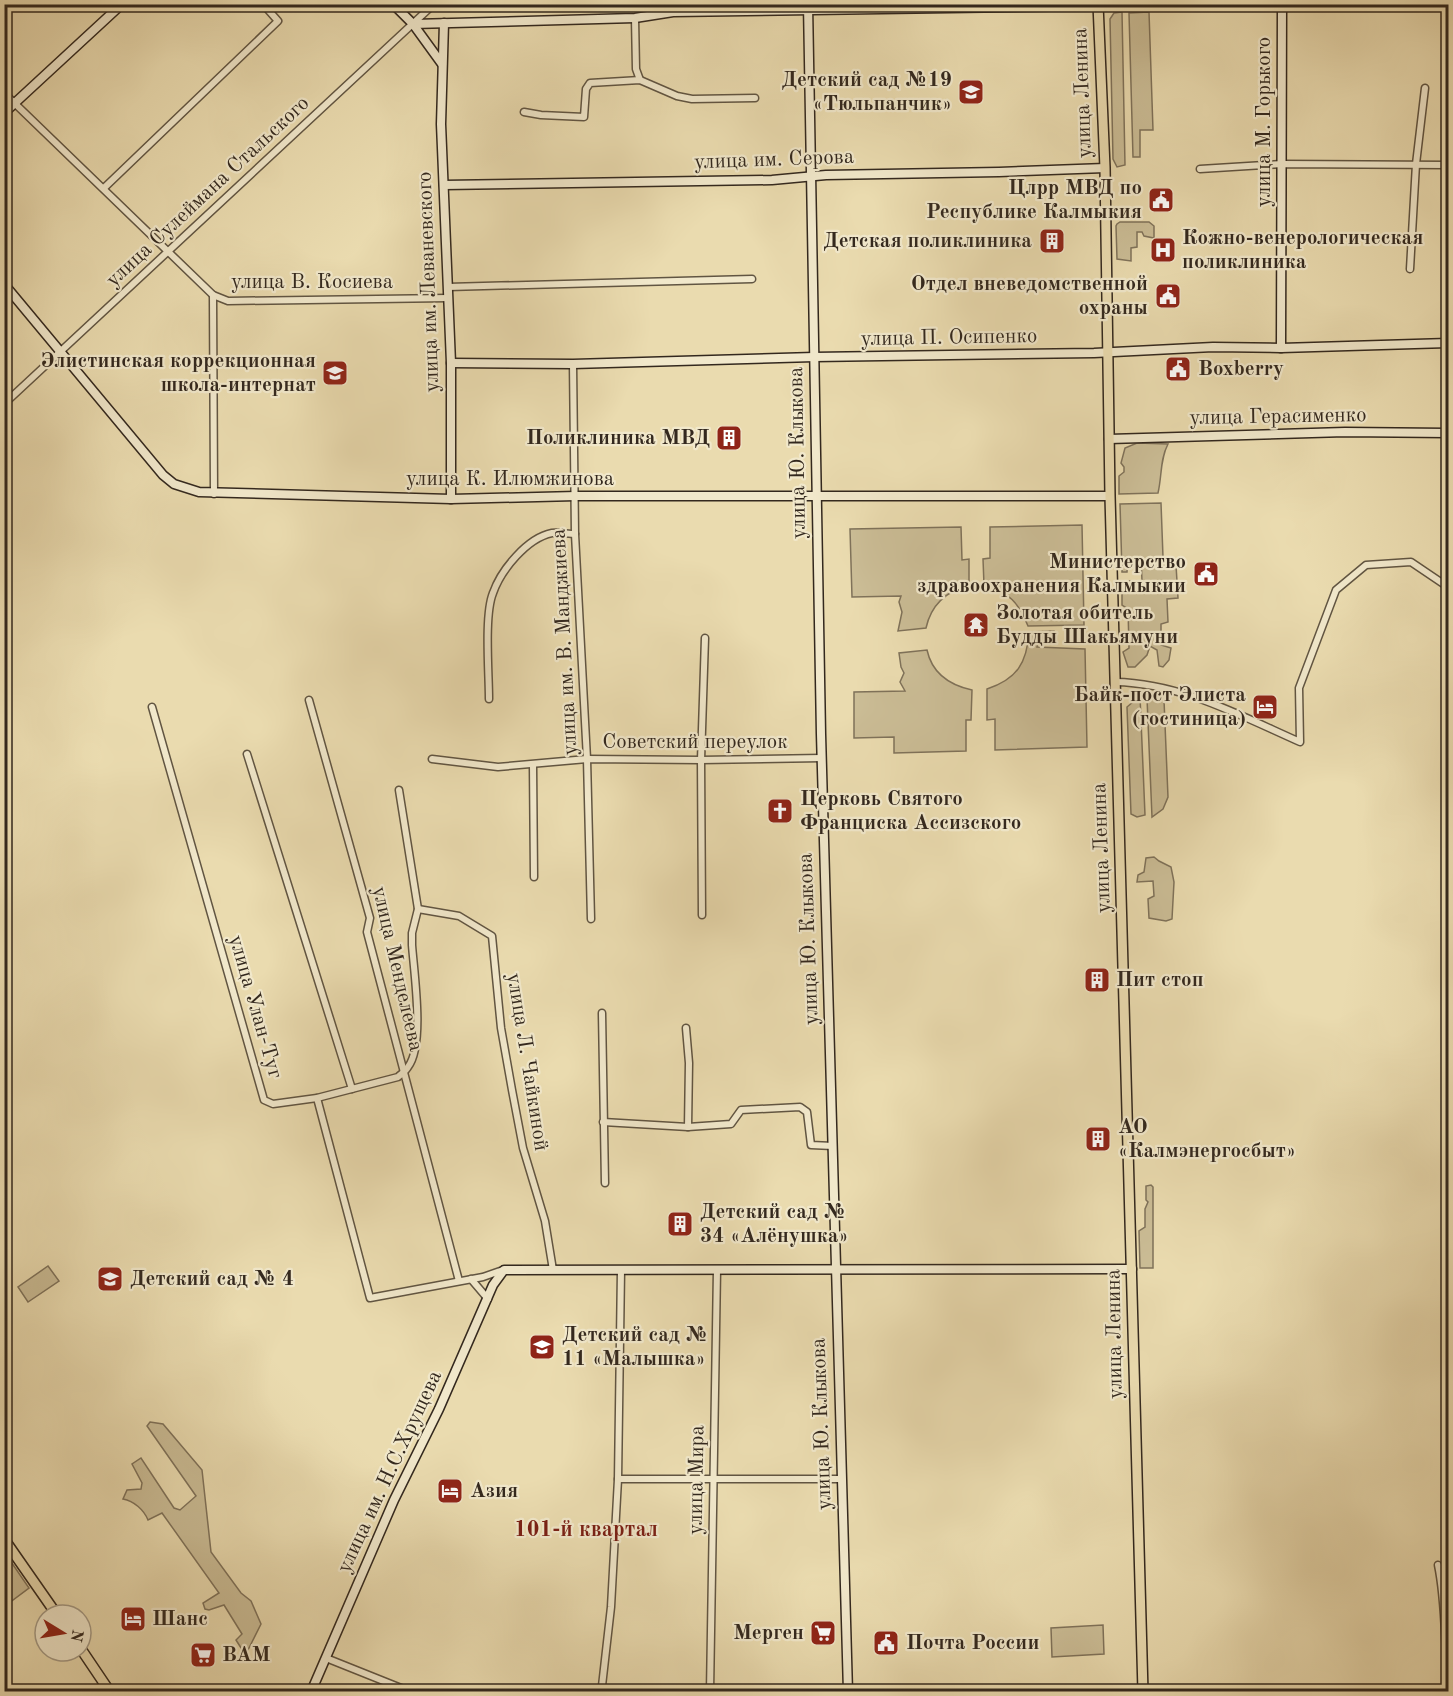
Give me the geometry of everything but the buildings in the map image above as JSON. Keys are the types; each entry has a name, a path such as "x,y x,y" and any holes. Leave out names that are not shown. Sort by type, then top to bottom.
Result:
{"main road":[{"path":"4,113 122,4"},
{"path":"393,4 414,24 442,64"},
{"path":"414,24 635,18 672,8 1218,4"},
{"name":"улица М. Горького","path":"1281,348 1282,4"},
{"name":"улица Ленина","path":"1098,5 1105,168 1110,496 1143,1692"},
{"name":"улица Ю. Клыкова","path":"808,8 822,758 848,1692"},
{"name":"улица им. Леваневского","path":"444,23 441,124 451,363 451,498"},
{"name":"улица им. Серова","path":"444,185 772,180 810,176 1105,168"},
{"name":"улица К. Илюмжинова","path":"4,284 163,475 188,489 214,494 451,498 1110,496"},
{"name":"улица П. Осипенко","path":"451,363 573,364 1449,343"},
{"name":"улица Герасименко","path":"1109,440 1345,432 1449,433"},
{"path":"504,1270 1132,1269"},
{"name":"улица им. Н.С.Хрущева","path":"311,1692 394,1500 439,1408 493,1285 504,1270"},
{"path":"4,1539 49,1603"},
{"path":"90,1663 110,1692"}],"street":[{"path":"104,188 278,21 263,4"},
{"name":"улица Сулеймана Стальского","path":"4,404 140,280 167,251 434,4"},
{"path":"635,18 636,69 640,80"},
{"path":"524,112 584,117 586,89 590,83 640,80 677,96 692,99 755,98"},
{"path":"1410,269 1416,164 1425,88"},
{"name":"улица В. Косиева","path":"4,93 213,295 228,301 448,298"},
{"path":"1200,169 1282,164 1449,165"},
{"path":"448,287 752,279"},
{"name":"улица В. Косиева","path":"213,295 214,494"},
{"name":"улица им. В. Манджиева","path":"573,364 575,534 587,759 591,919"},
{"path":"489,699 489,612 493,593 513,560 533,541 553,533 575,534"},
{"path":"1115,682 1141,682 1210,702 1300,742 1299,688 1336,590 1366,565 1411,562 1449,587"},
{"path":"702,915 701,760 705,638"},
{"name":"улица Менделеева","path":"309,700 370,918 367,932 459,1281"},
{"name":"улица Улан-Туг","path":"152,707 264,1100 273,1104 317,1098"},
{"path":"248,754 352,1089"},
{"name":"Советский переулок","path":"432,759 498,767 587,759 822,758"},
{"path":"533,765 534,877"},
{"path":"399,790 418,909 412,933 417,1028 415,1049 408,1068 398,1077 317,1098 370,1298 483,1277 504,1270"},
{"name":"улица Л. Чайкиной","path":"418,909 459,916 492,936 508,1074 523,1148 545,1221 553,1270"},
{"path":"602,1013 604,1183"},
{"path":"686,1028 689,1063 688,1127"},
{"path":"603,1122 688,1127 731,1124 741,1110 800,1107 807,1112 811,1144 833,1146"},
{"path":"602,1686 611,1607 618,1479 621,1270"},
{"name":"улица Мира","path":"710,1692 717,1270"},
{"path":"471,1279 488,1299"},
{"path":"618,1479 842,1479"},
{"path":"1438,1565 1444,1593 1449,1680"},
{"path":"326,1658 411,1692"}],"shaded area":[{"path":"1122,12 1125,165 1117,167 1113,159 1110,19 1114,13"},
{"path":"1149,12 1153,130 1140,130 1140,157 1133,157 1129,13"},
{"path":"1120,222 1149,222 1154,226 1154,238 1137,232 1137,247 1131,248 1131,261 1117,259 1116,226"},
{"path":"1137,443 1168,444 1162,462 1158,493 1119,494 1119,476 1124,472 1121,463 1125,448"},
{"path":"1161,503 1163,557 1176,565 1178,598 1167,599 1168,622 1161,624 1161,645 1171,648 1169,660 1163,667 1159,666 1157,650 1150,646 1147,655 1135,667 1128,667 1123,652 1129,648 1128,609 1122,605 1122,593 1128,581 1142,581 1141,558 1128,558 1127,572 1122,572 1120,504"},
{"path":"1082,525 1084,625 1028,626 1017,605 1007,595 984,585 983,559 990,558 990,527"},
{"path":"961,527 962,560 969,559 969,585 941,600 932,612 926,628 898,631 902,612 899,602 901,596 852,597 850,529"},
{"path":"1054,631 1054,642 1038,642 1037,647 1085,649 1087,747 995,750 995,719 987,720 987,689 1013,675 1026,653 1029,632"},
{"path":"927,650 933,665 943,677 956,685 972,690 971,720 966,720 966,751 894,753 894,737 854,738 854,692 905,691 900,682 904,673 899,653"},
{"path":"1140,696 1145,815 1137,817 1131,814 1127,707"},
{"path":"1147,698 1164,700 1168,797 1163,809 1152,817"},
{"path":"1154,857 1171,867 1174,882 1172,919 1166,921 1149,918 1148,899 1154,896 1153,881 1137,882 1138,875 1144,872 1146,858"},
{"path":"1146,1186 1153,1187 1153,1268 1140,1268 1139,1231 1145,1227 1145,1209 1148,1202"},
{"path":"48,1266 59,1281 28,1302 18,1287"},
{"path":"150,1422 163,1424 202,1470 211,1552 241,1593 251,1601 261,1624 247,1652 243,1651 236,1640 242,1634 224,1605 209,1610 205,1609 203,1603 219,1593 162,1513 148,1520 138,1506 123,1499 127,1490 141,1489 142,1483 132,1464 141,1458 174,1508 180,1510 196,1496 147,1426"},
{"path":"5,1553 29,1588 4,1606"},
{"path":"1103,1625 1104,1654 1052,1657 1051,1628"}],"place":[{"name":"Детский сад №19 «Тюльпанчик»","path":"971,92"},
{"name":"Цлрр МВД по Республике Калмыкия","path":"1161,200"},
{"name":"Детская поликлиника","path":"1052,241"},
{"name":"Кожно-венерологическая поликлиника","path":"1163,250"},
{"name":"Отдел вневедомственной охраны","path":"1168,296"},
{"name":"Boxberry","path":"1178,369"},
{"name":"Элистинская коррекционная школа-интернат","path":"335,373"},
{"name":"Поликлиника МВД","path":"729,438"},
{"name":"Министерство здравоохранения Калмыкии","path":"1206,574"},
{"name":"Золотая обитель Будды Шакьямуни","path":"976,625"},
{"name":"Байк-пост Элиста (гостиница)","path":"1265,707"},
{"name":"Церковь Святого Франциска Ассизского","path":"780,811"},
{"name":"Пит стоп","path":"1097,980"},
{"name":"АО «Калмэнергосбыт»","path":"1098,1139"},
{"name":"Детский сад № 34 «Алёнушка»","path":"680,1224"},
{"name":"Детский сад № 4","path":"110,1279"},
{"name":"Детский сад № 11 «Малышка»","path":"542,1347"},
{"name":"Азия","path":"450,1491"},
{"name":"Шанс","path":"133,1619"},
{"name":"Мерген","path":"823,1633"},
{"name":"Почта России","path":"886,1643"},
{"name":"ВАМ","path":"203,1655"}],"district":[{"name":"101-й квартал","path":"586,1530"}]}
